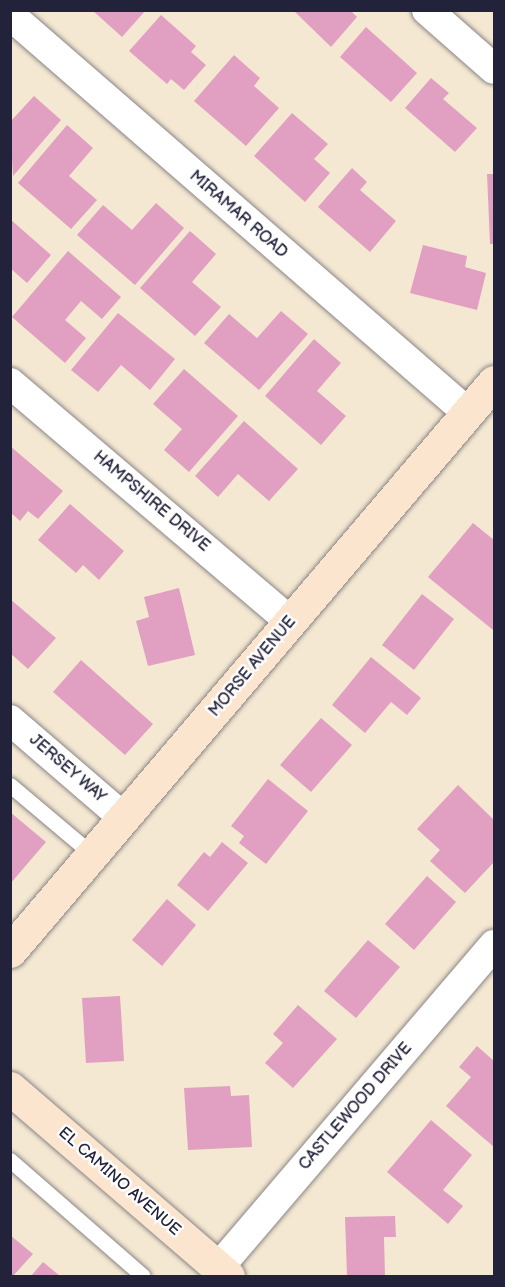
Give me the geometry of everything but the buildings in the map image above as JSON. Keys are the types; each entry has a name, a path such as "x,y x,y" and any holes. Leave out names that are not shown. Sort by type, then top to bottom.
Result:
{"street":[{"path":"427,10 495,69"},
{"name":"MIRAMAR ROAD","path":"10,15 468,413"},
{"name":"MORSE AVENUE","path":"10,951 495,382"},
{"name":"HAMPSHIRE DRIVE","path":"10,383 291,622"},
{"name":"JERSEY WAY","path":"10,720 124,818"},
{"name":"CASTLEWOOD DRIVE","path":"223,1272 495,945"},
{"name":"EL CAMINO AVENUE","path":"10,1088 223,1272"}],"lane":[{"path":"10,785 93,855"},
{"path":"10,1160 143,1276"}]}
